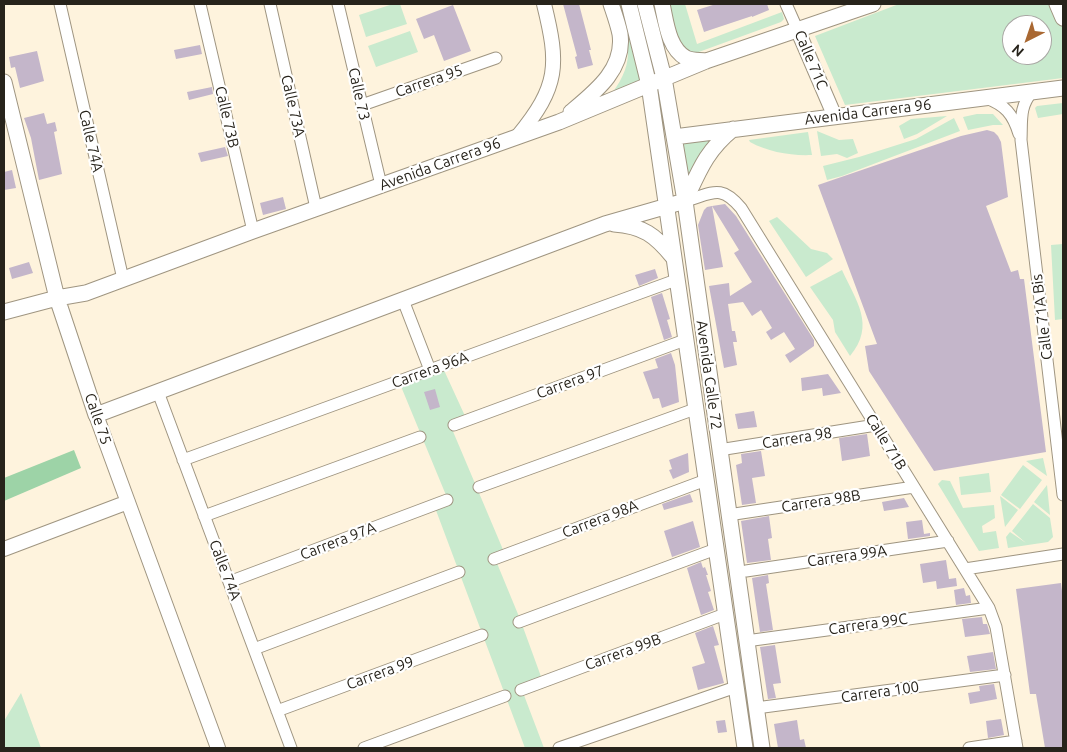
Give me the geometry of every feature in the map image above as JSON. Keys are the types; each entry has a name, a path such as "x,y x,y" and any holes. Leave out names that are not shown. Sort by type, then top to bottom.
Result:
{"main road":[{"path":"558,122 603,84 616,61 620,45 620,33 612,4"},
{"name":"Avenida Calle 72","path":"629,4 648,85 745,748"},
{"name":"Avenida Calle 72","path":"645,4 664,78 685,201 762,748"},
{"path":"662,4 674,47 686,58 706,61"},
{"path":"1057,4 1063,18"},
{"name":"Avenida Carrera 96","path":"4,312 57,298 86,293 316,208 558,122 706,61 798,31 863,6"},
{"name":"Calle 75","path":"4,82 57,298 96,416"},
{"name":"Avenida Carrera 96","path":"674,137 1063,88"},
{"path":"96,416 605,224 685,201 708,155 720,140 733,130"},
{"path":"605,224 630,226 646,231 658,240 673,257"}],"street":[{"name":"Calle 74A","path":"60,4 123,279"},
{"name":"Calle 73B","path":"200,4 253,231"},
{"name":"Calle 73A","path":"270,4 316,208"},
{"name":"Calle 73","path":"338,4 381,185"},
{"path":"518,136 533,118 553,76 554,55 552,37 544,4"},
{"name":"Calle 71C","path":"786,4 835,117"},
{"name":"Carrera 95","path":"362,105 496,58"},
{"name":"Calle 71A Bis","path":"1032,92 1022,108 1021,140 1063,495"},
{"name":"Calle 71A Bis","path":"985,98 1002,105 1006,109 1016,123 1021,140"},
{"name":"Calle 71B","path":"685,201 720,192 729,195 741,208 989,608 996,627 1016,745"},
{"name":"Carrera 96A","path":"183,460 676,280"},
{"path":"403,300 430,370"},
{"name":"Carrera 97","path":"454,425 685,340"},
{"name":"Calle 74A","path":"158,392 291,748"},
{"path":"478,487 695,408"},
{"name":"Calle 75","path":"96,416 218,748"},
{"name":"Carrera 98","path":"719,450 876,425"},
{"path":"204,516 420,437"},
{"name":"Carrera 98A","path":"494,558 706,480"},
{"name":"Carrera 98B","path":"728,515 914,487"},
{"name":"Carrera 97A","path":"229,582 447,500"},
{"path":"4,549 128,502"},
{"name":"Carrera 99A","path":"746,571 948,541"},
{"path":"519,622 716,549"},
{"path":"965,569 1063,554"},
{"path":"254,649 459,572"},
{"name":"Carrera 99C","path":"746,641 989,608"},
{"name":"Carrera 99B","path":"521,690 725,614"},
{"name":"Carrera 99","path":"277,711 482,635"},
{"name":"Carrera 100","path":"756,708 1004,675"},
{"path":"559,748 736,687"},
{"path":"364,748 505,696"},
{"path":"969,748 1016,745"}],"green space":[{"path":"393,4 400,4 407,24 366,37 359,15"},
{"path":"617,4 622,4 641,75 639,81 612,93 625,70 628,50 627,39"},
{"path":"669,4 685,4 697,44 782,12 784,19 781,22 696,53 689,51 680,40 674,26"},
{"path":"899,4 1063,4 1063,78 845,105 815,36"},
{"path":"410,31 418,52 376,67 368,46"},
{"path":"1063,103 1063,114 1038,118 1035,108 1037,106"},
{"path":"977,114 993,114 1003,125 968,130 963,117"},
{"path":"947,116 917,134 904,139 899,126 911,119"},
{"path":"954,118 960,131 827,180 823,166 916,139"},
{"path":"817,131 839,140 853,139 858,153 847,158 837,154 821,156"},
{"path":"808,132 812,155 796,155 772,151 749,140"},
{"path":"713,140 688,188 679,142"},
{"path":"777,217 811,249 827,253 833,259 806,277 769,221"},
{"path":"1063,244 1063,319 1055,320 1051,245"},
{"path":"842,270 858,303 863,323 858,345 850,356 835,332 833,320 810,287"},
{"path":"443,368 465,416 449,422 504,552 494,556 543,682 522,690 544,748 525,748 434,505 448,500 400,384"},
{"path":"74,450 81,468 4,501 4,478"},
{"path":"1043,458 1047,476 1026,461"},
{"path":"1023,465 1042,480 1020,509 1001,495"},
{"path":"989,473 991,492 961,495 959,477"},
{"path":"942,480 950,481 963,508 994,505 995,518 982,526 983,533 996,531 999,548 979,551 938,484"},
{"path":"1047,485 1050,515 1034,502"},
{"path":"1000,496 1018,510 1005,527"},
{"path":"1033,504 1050,518 1053,537 1048,542 1008,548 1006,537 1010,532 1026,543 1012,531"},
{"path":"21,693 41,748 4,748 4,721"}],"building":[{"path":"563,4 579,4 593,65 578,69 575,57 577,56"},
{"path":"716,4 767,4 769,10 704,32 697,10"},
{"path":"453,5 471,51 444,61 434,35 424,39 416,19"},
{"path":"200,45 202,54 176,59 174,50"},
{"path":"37,51 44,81 20,88 15,67 11,68 9,57"},
{"path":"212,87 213,94 189,100 187,92"},
{"path":"44,113 47,124 55,122 57,131 54,132 62,174 39,180 31,138 24,118"},
{"path":"987,130 994,132 1001,142 1008,197 986,206 1011,272 1018,270 1020,279 1024,279 1046,452 934,471 869,371 865,346 877,344 818,185 961,136"},
{"path":"225,147 228,156 201,162 198,153"},
{"path":"12,170 16,188 4,190 4,172"},
{"path":"283,197 286,209 263,215 260,203"},
{"path":"725,204 736,216 814,340 814,346 790,363 785,355 795,349 784,332 771,340 766,332 772,328 761,310 752,316 743,302 728,304 732,331 735,331 737,342 733,342 737,365 724,368 709,286 729,283 730,296 752,282 734,253 739,250 712,206"},
{"path":"712,206 723,267 705,270 698,225 704,210"},
{"path":"29,262 33,273 12,279 9,268"},
{"path":"655,269 658,278 639,286 635,275"},
{"path":"662,293 670,319 667,320 672,337 664,340 651,297"},
{"path":"671,353 675,365 679,402 662,408 659,398 653,399 643,372 658,368 655,359"},
{"path":"828,374 841,393 823,396 822,388 802,391 801,378"},
{"path":"435,389 440,407 430,410 424,392"},
{"path":"754,411 757,427 738,429 735,414"},
{"path":"867,434 870,456 842,461 839,438"},
{"path":"761,451 765,476 752,478 756,503 742,505 736,465 742,463 741,454"},
{"path":"688,453 689,472 673,479 669,470 672,469 669,460"},
{"path":"690,494 693,502 664,510 662,504"},
{"path":"904,498 909,507 884,511 882,502"},
{"path":"769,516 772,538 768,539 771,560 747,563 741,521"},
{"path":"922,520 924,534 930,533 930,536 908,539 906,522"},
{"path":"693,521 700,547 672,557 664,531"},
{"path":"946,560 949,579 956,578 957,586 937,589 936,581 923,583 920,564"},
{"path":"701,562 708,575 706,575 711,591 708,592 714,610 701,615 687,568"},
{"path":"768,575 769,583 766,584 773,630 760,632 752,578"},
{"path":"1061,583 1063,599 1063,748 1045,748 1036,694 1030,694 1016,589"},
{"path":"964,588 966,596 970,595 971,603 956,605 954,590"},
{"path":"982,617 983,624 987,624 990,634 965,637 962,619"},
{"path":"713,626 719,645 714,646 724,683 698,690 692,667 705,663 695,633"},
{"path":"775,645 781,683 773,684 776,698 768,699 760,647"},
{"path":"993,652 996,669 970,672 967,656"},
{"path":"994,684 997,699 970,704 968,693 980,691 979,686"},
{"path":"1001,719 1004,735 988,738 986,721"},
{"path":"725,720 727,732 718,733 716,721"},
{"path":"797,720 800,740 804,739 806,748 778,748 774,724"}]}
